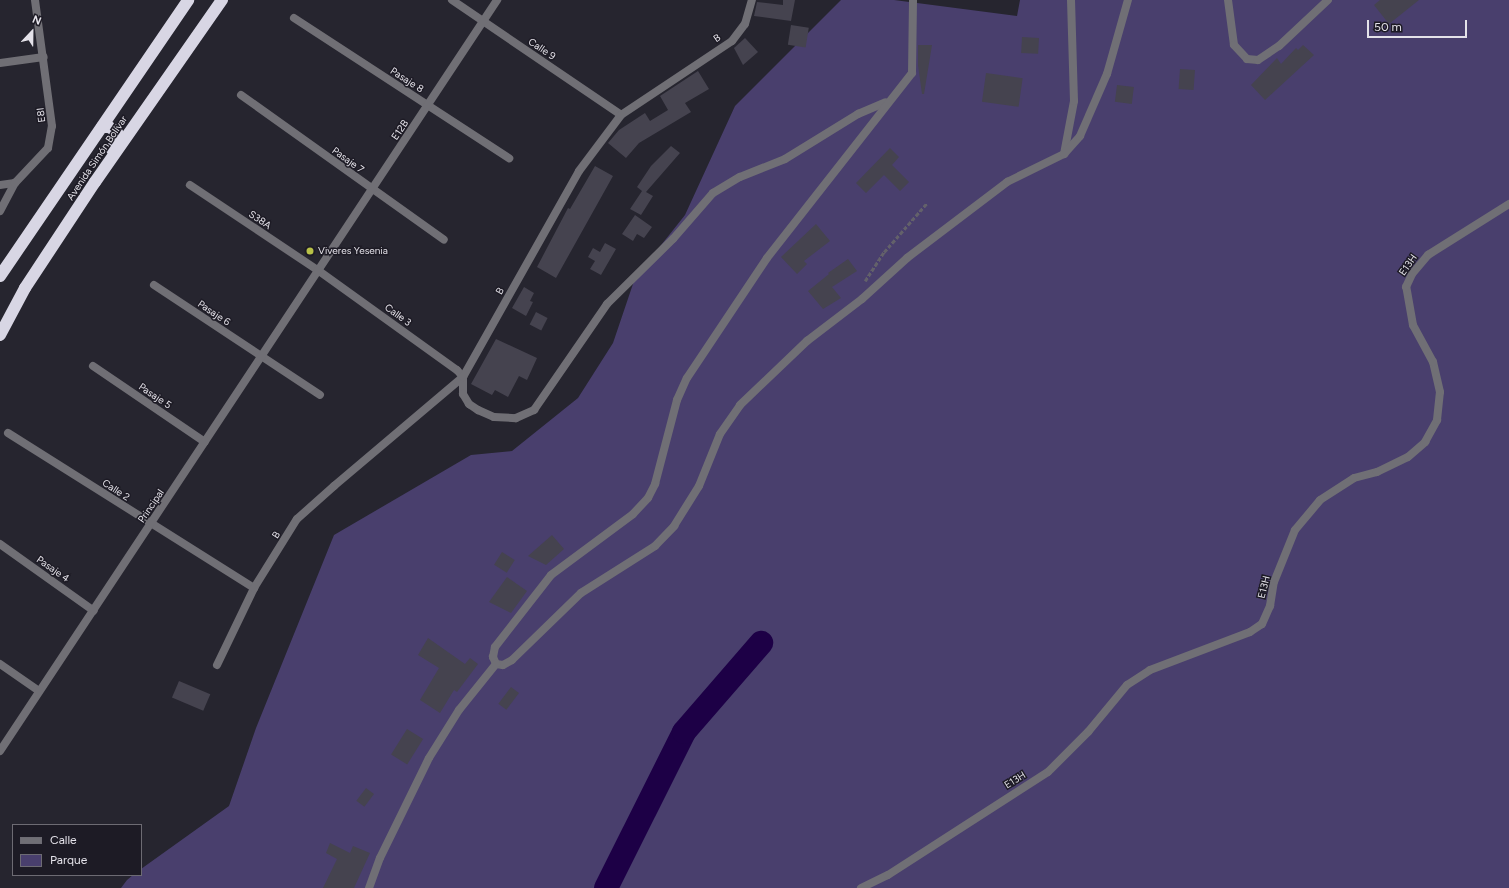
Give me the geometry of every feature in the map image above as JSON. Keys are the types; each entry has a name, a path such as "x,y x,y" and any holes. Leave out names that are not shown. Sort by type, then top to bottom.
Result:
{"highway":[{"name":"Avenida Simón Bolívar","path":"0,276 188,0"},
{"name":"Avenida Simón Bolívar","path":"0,335 25,288 95,182 222,0"},
{"path":"95,182 118,139 117,132 112,128 102,127"}],"street":[{"name":"E8I","path":"0,211 15,183 48,148 52,126 36,0"},
{"name":"Calle 9","path":"452,0 621,115"},
{"name":"E12B","path":"319,271 371,190 498,0"},
{"name":"B","path":"254,588 298,520 334,486 463,377 579,171 621,115 732,41 745,24 752,0"},
{"path":"496,664 493,657 495,647 551,575 633,514 648,498 655,484 677,400 687,378 767,258 888,101 912,73 913,0"},
{"path":"1064,154 1074,101 1071,0"},
{"path":"496,664 503,665 512,660 581,593 655,546 674,526 699,486 720,434 740,405 807,341 862,299 907,258 1007,182 1064,154 1080,136 1107,74 1128,0"},
{"path":"1228,0 1231,33 1234,45 1247,59 1258,60 1279,46 1328,0"},
{"name":"Pasaje 8","path":"294,18 509,158"},
{"path":"0,63 44,57"},
{"name":"Pasaje 7","path":"241,95 371,190 444,240"},
{"path":"463,377 463,394 469,404 478,410 494,417 516,418 534,410 607,304 673,239 713,193 740,177 785,159 858,114 888,101"},
{"path":"0,185 15,183"},
{"name":"S38A","path":"190,185 319,271"},
{"name":"E13H","path":"861,888 888,875 1048,772 1088,732 1120,692 1131,682 1150,670 1250,632 1262,624 1270,606 1274,582 1295,530 1320,500 1354,478 1377,472 1408,457 1425,442 1437,420 1440,392 1433,362 1413,325 1406,287 1412,274 1428,255 1509,204"},
{"name":"Calle 3","path":"319,271 457,370 463,377"},
{"name":"Principal","path":"0,751 319,271"},
{"name":"Pasaje 6","path":"154,285 320,395"},
{"name":"Pasaje 5","path":"93,366 205,442"},
{"name":"Calle 2","path":"8,433 151,525 254,588"},
{"name":"Pasaje 4","path":"0,544 94,611"},
{"path":"217,665 254,588"},
{"path":"0,664 39,691"},
{"path":"369,888 380,858 429,758 459,710 496,664"}],"path":[{"path":"862,299 865,282 875,265 927,203"}],"green space":[{"path":"841,0 894,0 1017,16 1020,0 1509,0 1509,888 121,888 132,876 142,876 142,868 229,806 256,728 334,535 471,455 512,451 578,398 613,343 635,278 685,215 735,106"}],"building":[{"path":"783,0 795,0 791,21 754,16 757,2 783,5"},
{"path":"1380,0 1419,0 1389,24 1374,5"},
{"path":"791,25 809,28 806,48 788,45"},
{"path":"1022,37 1039,38 1038,54 1021,53"},
{"path":"745,38 758,52 743,65 734,48"},
{"path":"918,45 932,45 924,94 922,94 918,65"},
{"path":"1303,45 1314,55 1265,100 1251,85 1277,58 1281,64 1296,48 1298,50"},
{"path":"1180,69 1195,70 1194,90 1179,89"},
{"path":"698,71 709,89 685,103 691,112 639,143 626,158 608,143 619,130 645,113 650,121 668,110 660,96"},
{"path":"986,73 1023,78 1019,107 982,102"},
{"path":"1117,85 1134,87 1132,104 1115,102"},
{"path":"671,146 680,153 646,192 653,196 641,215 630,209 642,191 637,187 651,166"},
{"path":"890,148 899,157 892,165 909,182 900,191 884,175 866,193 856,183"},
{"path":"595,166 613,176 556,278 537,267 568,208 570,209"},
{"path":"635,215 652,227 644,238 637,234 633,241 622,234"},
{"path":"816,224 830,241 804,261 807,264 797,274 781,257"},
{"path":"605,243 616,249 601,275 590,269 595,261 588,257 593,248 600,252"},
{"path":"848,259 857,271 832,287 841,298 823,309 808,291 829,274 828,273"},
{"path":"524,287 534,293 530,301 533,302 526,316 512,308"},
{"path":"536,312 548,318 541,330 530,324"},
{"path":"496,339 537,358 527,380 519,376 508,397 495,390 492,395 471,384"},
{"path":"552,535 564,549 546,565 528,556"},
{"path":"502,552 515,560 507,573 494,565"},
{"path":"507,577 527,591 511,613 489,602"},
{"path":"428,638 465,664 470,658 478,664 457,692 454,690 440,713 420,700 439,668 418,655"},
{"path":"179,681 210,694 203,711 172,698"},
{"path":"511,687 519,693 506,710 498,704"},
{"path":"407,729 423,739 407,765 391,754"},
{"path":"366,788 374,794 364,807 356,801"},
{"path":"330,843 350,853 353,846 370,853 354,888 323,888 337,859 326,853"}],"waterway":[{"path":"606,888 684,732 761,643"}],"place":[{"name":"Viveres Yesenia","path":"310,251"}]}
